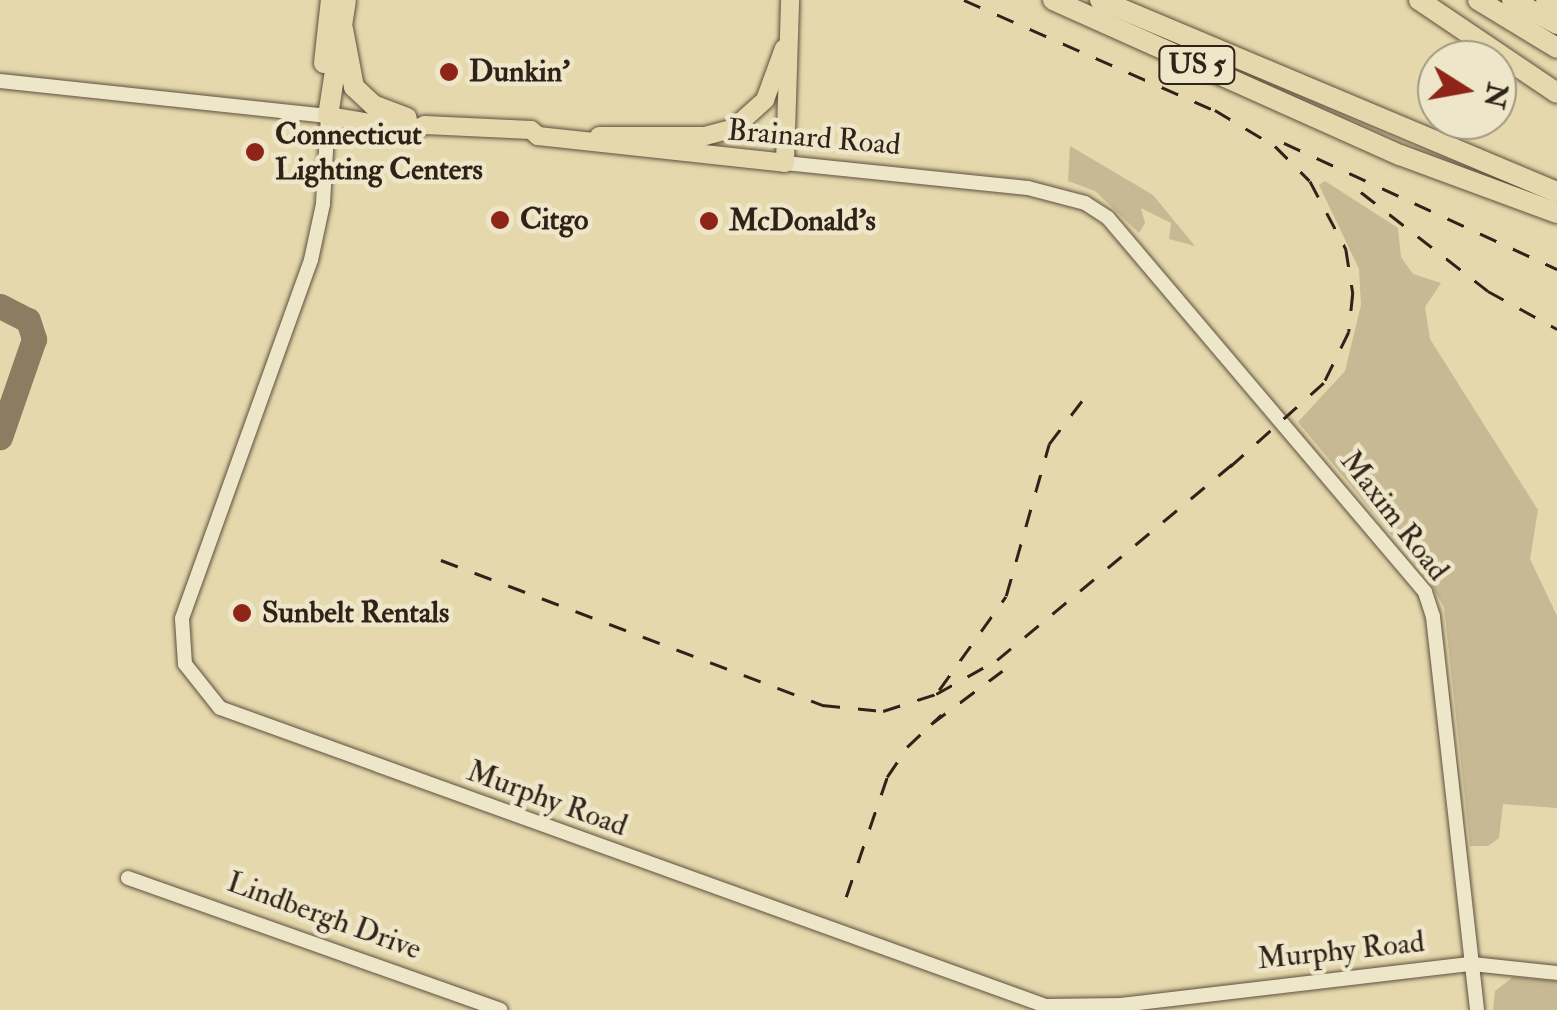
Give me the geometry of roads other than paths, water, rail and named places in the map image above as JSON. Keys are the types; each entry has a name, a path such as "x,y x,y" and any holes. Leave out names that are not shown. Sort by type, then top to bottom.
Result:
{"highway":[{"path":"328,116 322,87 331,0"},
{"path":"328,116 346,0"},
{"name":"US 5","path":"1052,0 1388,150 1557,214"},
{"name":"US 5","path":"1100,0 1557,192"},
{"path":"1419,0 1557,93"},
{"path":"1443,0 1557,75"},
{"path":"1478,0 1557,48"},
{"path":"1512,0 1557,24"},
{"path":"1546,0 1557,7"},
{"path":"343,29 345,67 358,94 408,122"}],"main road":[{"path":"785,163 790,0"},
{"path":"571,140 624,133 706,136 737,127 766,100 789,39"},
{"name":"Brainard Road","path":"328,116 506,132 530,130 538,136 785,163"}],"street":[{"name":"Brainard Road","path":"0,81 328,116"},
{"name":"Murphy Road","path":"328,116 323,204 310,264 182,619 185,664 212,702 1024,1002 1121,1005 1472,964 1557,973"},
{"name":"Brainard Road","path":"785,163 1028,188 1084,203"},
{"name":"Maxim Road","path":"1084,203 1133,243 1424,592 1433,617 1477,1010"},
{"name":"Lindbergh Drive","path":"128,878 500,1010"}],"railway":[{"path":"964,0 1225,115"},
{"path":"1215,110 1275,146 1310,181 1346,249 1353,293 1349,332 1324,383 1226,471"},
{"path":"1284,143 1557,269"},
{"path":"1361,192 1488,291 1557,329"},
{"path":"939,690 1006,596 1049,444 1084,398"},
{"path":"441,560 822,705 883,711 936,694 997,660 1235,462"},
{"path":"931,724 1002,671"},
{"path":"846,897 887,777 907,747 941,715"}],"place":[{"name":"Dunkin'","path":"449,72"},
{"name":"Connecticut Lighting Centers","path":"255,152"},
{"name":"Citgo","path":"500,220"},
{"name":"McDonald's","path":"709,221"},
{"name":"Sunbelt Rentals","path":"242,613"}]}
